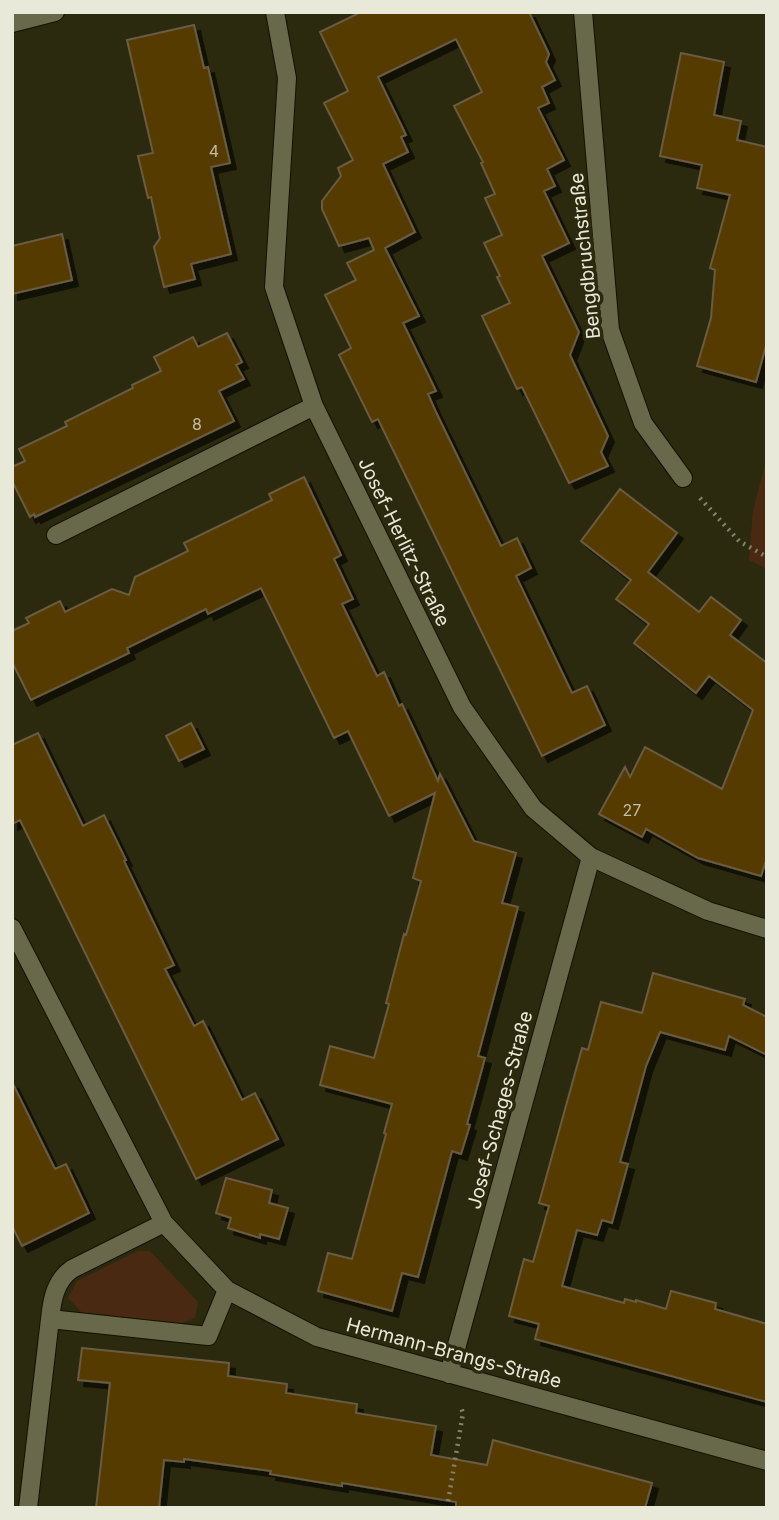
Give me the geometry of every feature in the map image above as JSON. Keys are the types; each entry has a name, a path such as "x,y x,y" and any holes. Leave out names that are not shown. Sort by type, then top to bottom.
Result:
{"street":[{"path":"15,19 55,12"},
{"name":"Josef-Herlitz-Straße","path":"275,12 287,78 274,287 314,406 461,707 533,808 591,857 708,911 767,929"},
{"name":"Bengdbruchstraße","path":"583,12 610,330 643,423 683,478"},
{"path":"56,535 314,406"},
{"name":"Josef-Schages-Straße","path":"449,1374 591,857"},
{"name":"Hermann-Brangs-Straße","path":"12,928 164,1223 227,1290 317,1337 767,1461"},
{"path":"28,1508 53,1296 58,1284 66,1273 164,1223"},
{"path":"50,1319 208,1336 227,1290"}],"path":[{"path":"683,478 739,541 767,557"},
{"path":"447,1508 463,1413 449,1374"}],"shaded area":[{"path":"767,457 767,569 749,560 753,510"},
{"path":"138,1251 150,1251 198,1302 195,1318 179,1324 83,1314 68,1298 77,1281"}],"building":[{"path":"361,12 529,12 549,54 546,62 555,80 542,87 549,103 538,108 564,160 547,169 555,186 544,191 569,243 542,256 579,332 570,355 608,436 601,452 608,466 569,483 522,387 517,389 482,316 510,303 484,243 502,235 485,198 495,194 481,163 483,162 454,106 482,92 456,39 378,77 406,135 401,137 408,152 383,164 415,232 385,248 419,316 403,323 436,391 428,394 435,410 501,546 517,538 531,568 516,576 572,693 587,686 605,725 542,756 378,419 372,422 339,355 351,348 325,295 356,280 347,263 374,250 369,238 339,246 322,209 322,201 341,176 338,168 353,160 324,103 348,91 320,32"},
{"path":"194,25 204,68 208,67 230,163 211,167 231,254 191,264 195,279 164,287 154,247 160,238 138,156 153,153 127,40"},
{"path":"681,53 724,62 714,115 741,121 737,140 767,147 767,342 756,382 697,366 711,318 715,270 710,268 730,195 697,188 702,165 660,156"},
{"path":"62,234 72,280 12,294 12,246"},
{"path":"227,333 242,362 236,365 244,379 219,391 234,421 35,517 34,514 30,517 12,481 12,467 25,461 19,449 67,426 65,422 161,371 154,357 193,337 198,347"},
{"path":"304,477 341,555 334,559 353,599 342,604 377,676 384,672 438,781 440,774 474,841 516,853 502,903 518,907 478,1056 485,1058 467,1124 470,1125 461,1154 452,1151 418,1277 402,1273 392,1311 318,1291 328,1253 352,1259 392,1104 320,1085 330,1046 374,1058 404,934 406,935 421,881 413,878 435,793 389,816 348,731 334,738 261,588 208,614 206,609 127,648 129,653 31,700 12,662 12,631 29,623 26,618 60,601 65,612 112,589 129,595 135,577 188,551 184,543 272,500 269,494"},
{"path":"620,489 677,533 648,572 699,612 711,597 741,620 730,635 767,663 767,858 761,876 698,858 646,829 642,837 599,814 625,767 630,777 645,747 722,789 753,710 709,676 696,693 634,643 649,624 616,599 631,580 581,541"},
{"path":"191,723 204,749 179,761 166,736"},
{"path":"38,733 83,826 104,815 174,965 165,969 194,1026 203,1021 242,1100 255,1093 278,1139 196,1179 20,820 12,824 12,745"},
{"path":"653,973 745,999 743,1005 767,1017 767,1055 729,1036 725,1050 660,1032 646,1066 620,1162 628,1164 612,1223 602,1220 597,1235 577,1230 562,1286 624,1303 625,1299 636,1300 666,1309 671,1291 716,1303 715,1309 767,1324 767,1402 535,1339 539,1324 509,1316 524,1259 533,1262 549,1206 539,1203 582,1048 588,1050 601,1002 642,1013"},
{"path":"12,1082 55,1169 66,1164 89,1213 22,1246 12,1226"},
{"path":"226,1178 272,1190 269,1203 288,1208 279,1239 260,1234 260,1238 228,1228 231,1218 216,1213"},
{"path":"82,1348 229,1363 228,1376 287,1384 286,1393 357,1404 356,1413 436,1426 431,1455 487,1465 493,1440 652,1483 645,1508 456,1508 456,1502 184,1459 184,1462 164,1460 159,1508 96,1508 110,1383 78,1380"}]}
